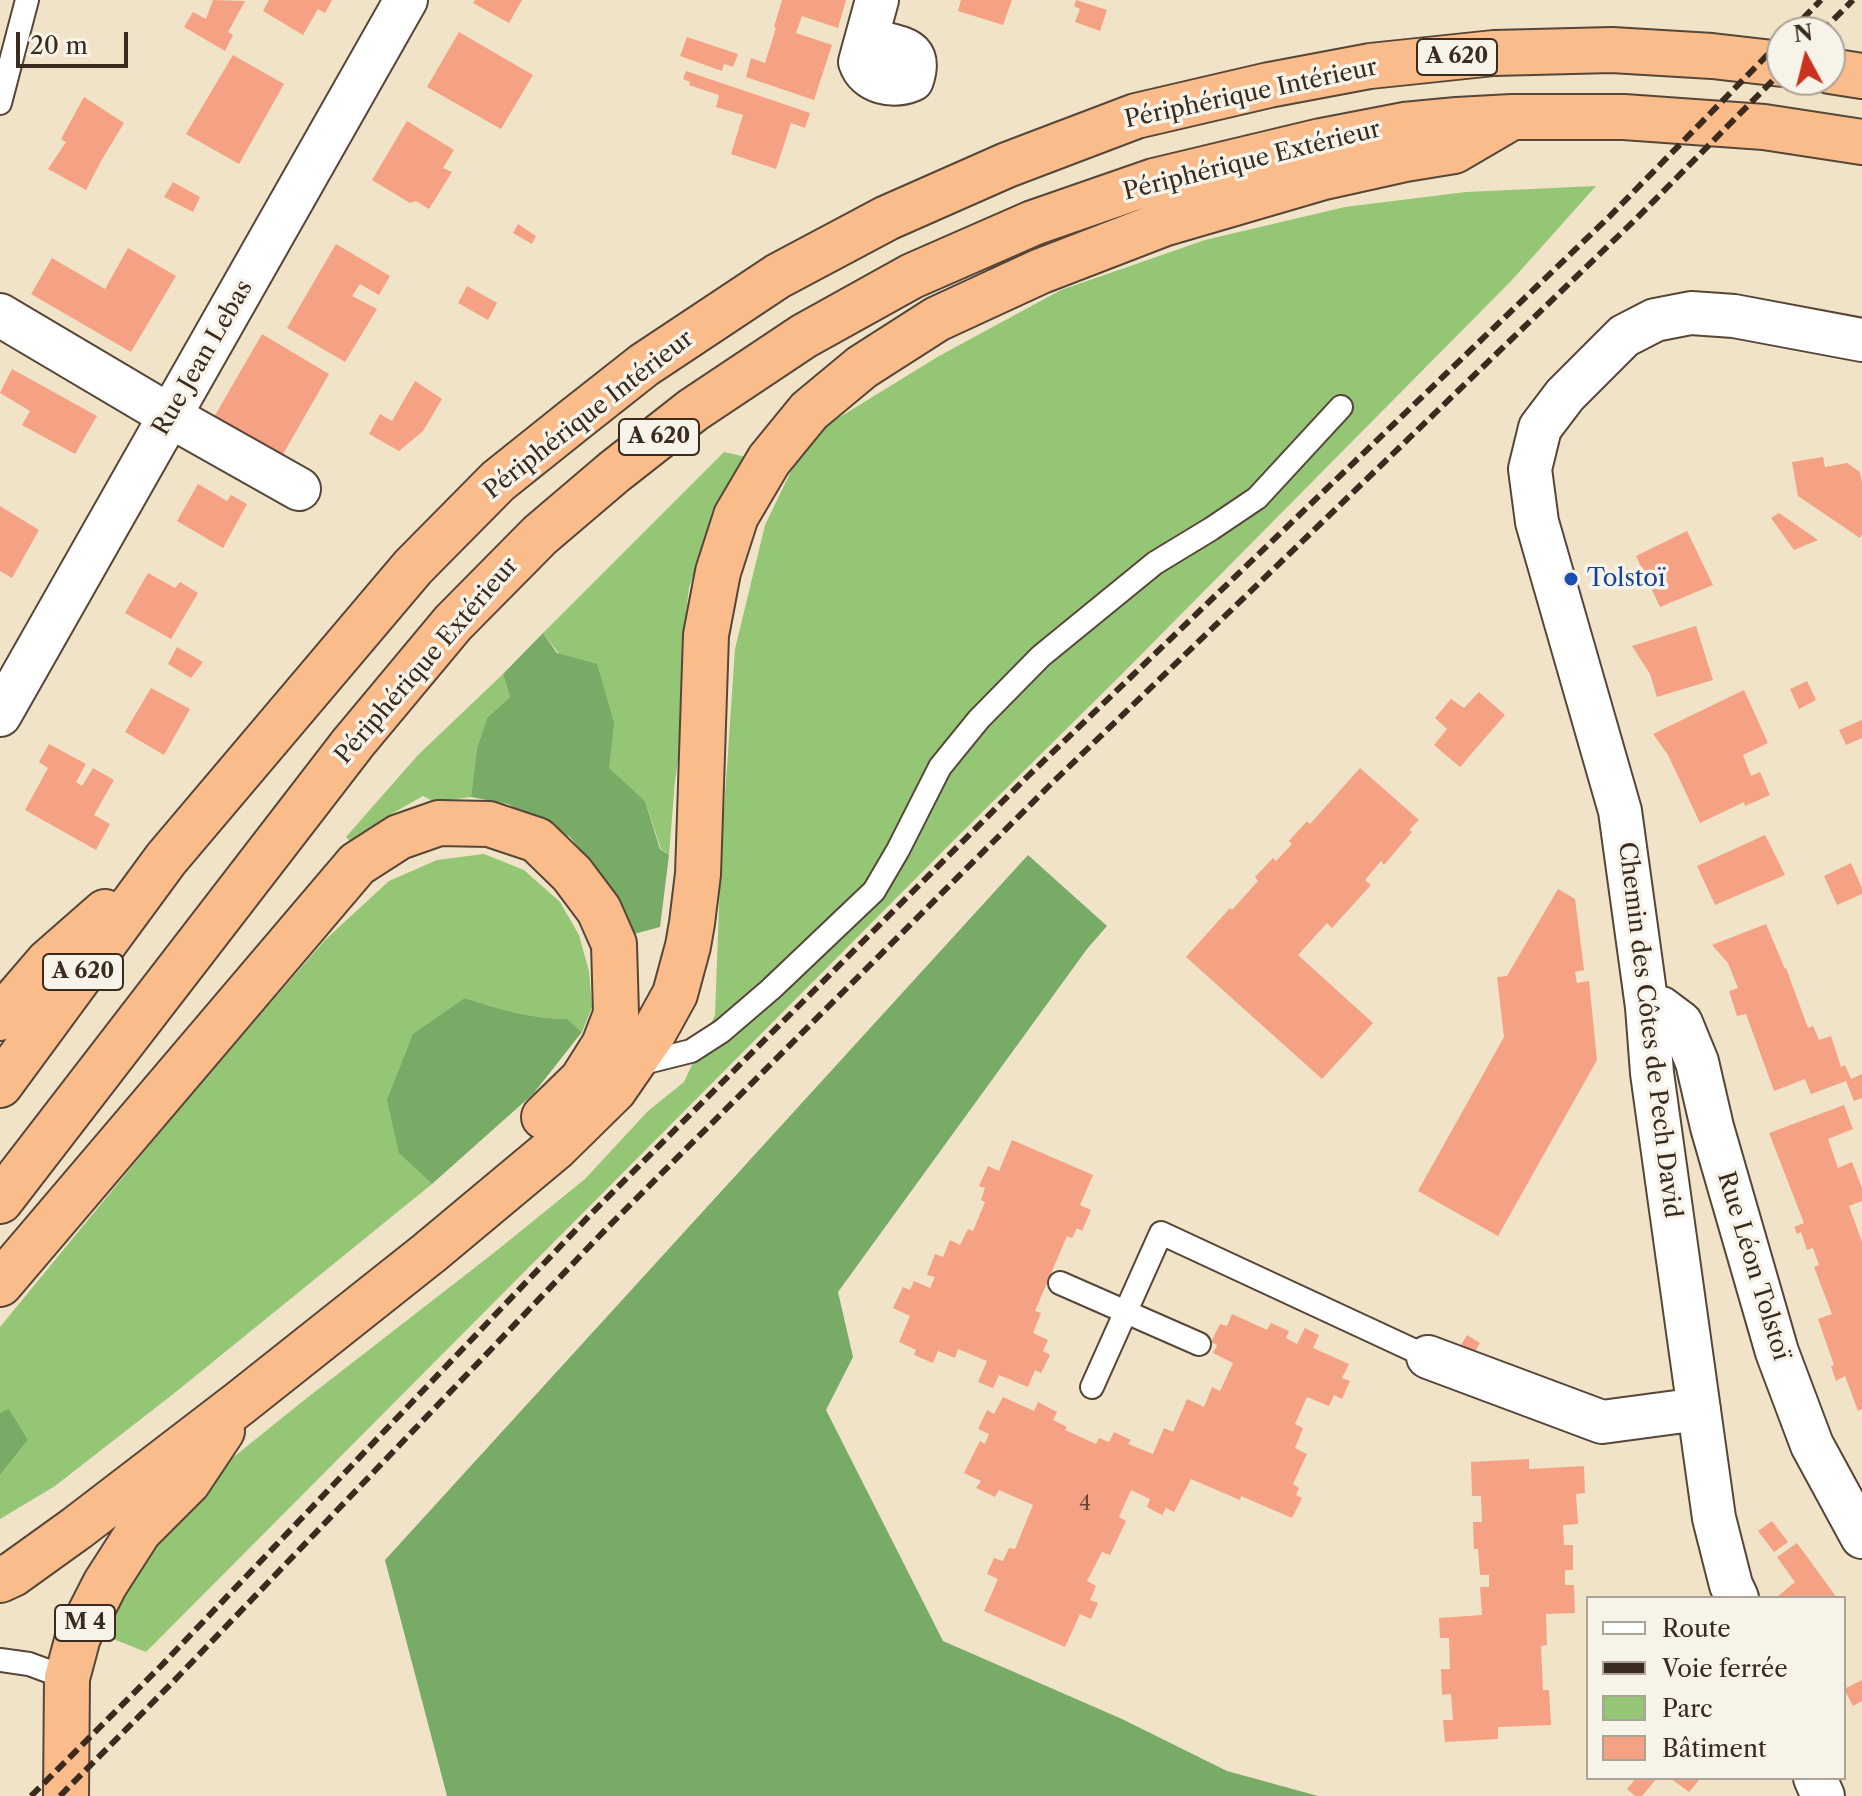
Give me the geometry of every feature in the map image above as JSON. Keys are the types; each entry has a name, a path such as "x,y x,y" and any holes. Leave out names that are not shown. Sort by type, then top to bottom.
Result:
{"highway":[{"name":"Périphérique Intérieur","path":"0,1085 166,859 413,567 498,481 644,365 778,276 887,218 1007,165 1136,116 1269,85 1370,66 1494,53 1612,50 1766,62"},
{"path":"0,1580 77,1528 429,1253 556,1147 614,1090 654,1032 675,994 688,946 698,874 706,635 718,572 736,516 769,460 809,411 862,367 937,319 1041,271 1163,224 1309,181 1454,151 1512,117"},
{"name":"Périphérique Extérieur","path":"0,1201 353,743 453,623 540,535 614,472 693,410 804,336 912,276 1033,223 1154,181 1321,141 1404,125 1512,117 1624,117 1749,125 1862,142"},
{"path":"0,1284 357,864 399,837 439,823 489,824 537,840 572,874 599,910 614,944 616,1014 604,1045 582,1080 485,1170 191,1412 52,1521 0,1553"},
{"path":"0,1018 48,962 166,859"},
{"name":"M 4","path":"66,1796 67,1678 78,1637 105,1584 139,1531 188,1482 240,1403"}],"street":[{"name":"Rue Jean Lebas","path":"0,715 406,0"},
{"name":"Chemin des Côtes de Pech David","path":"1736,1596 1714,1518 1652,1073 1647,1007 1620,811 1537,522 1530,469 1540,428 1565,395 1624,336 1655,320 1691,313 1734,316 1862,340"},
{"path":"0,315 299,489"},
{"name":"Rue Léon Tolstoï","path":"1647,1007 1661,1008 1681,1023 1697,1062 1712,1127 1777,1352 1812,1445 1862,1537"},
{"path":"1428,1357 1602,1422 1699,1409"}],"lane":[{"path":"0,103 27,0"},
{"path":"630,1066 691,1051 722,1031 771,989 874,891 940,767 989,708 1041,656 1155,563 1257,498 1341,407"},
{"path":"1092,1387 1161,1233 1428,1357"},
{"path":"1060,1283 1199,1344"},
{"path":"0,1660 29,1664 67,1678"}],"green space":[{"path":"1596,186 1512,280 146,1652 103,1635 128,1580 168,1526 220,1468 585,1179 648,1111 684,1082 715,1015 721,855 735,649 765,525 793,467 822,428 939,356 1061,290 1205,240 1345,207 1466,192"},
{"path":"724,452 746,457 721,503 689,588 684,630 682,733 669,855 661,849 645,801 608,768 613,723 543,633"},
{"path":"543,633 557,653 597,664 614,723 609,768 645,801 660,849 669,855 660,927 634,934 607,882 570,837 508,804 471,797 477,748 487,718 510,697 503,674"},
{"path":"503,674 510,697 487,718 477,748 471,797 435,802 423,796 351,842 346,837 418,755"},
{"path":"484,854 524,870 560,902 579,935 589,971 592,1007 582,1032 567,1019 528,1015 465,998 399,1152 432,1184 55,1486 0,1519 0,1475 28,1440 9,1410 0,1413 0,1327 193,1092 326,939 389,881 437,860"},
{"path":"1028,855 1107,926 1087,949 838,1292 853,1357 826,1410 943,1641 1122,1719 1227,1771 1318,1796 447,1796 385,1560"},
{"path":"465,998 528,1015 567,1019 582,1032 533,1094 432,1184 399,1153 387,1100 413,1034"},
{"path":"9,1409 28,1440 0,1475 0,1413"}],"building":[{"path":"213,0 245,1 228,32 233,35 225,51 184,27 193,12 206,19"},
{"path":"269,0 332,0 325,13 318,9 303,35 263,11"},
{"path":"475,0 522,0 509,23 473,3"},
{"path":"782,0 846,0 838,28 802,16 796,33 832,45 814,100 746,77 751,58 765,63"},
{"path":"961,0 1012,0 1003,25 958,11"},
{"path":"1076,0 1107,10 1100,31 1075,22 1080,9 1074,6"},
{"path":"459,32 533,75 501,129 427,87"},
{"path":"687,37 738,54 733,67 724,64 722,71 680,56"},
{"path":"233,55 284,84 239,164 186,134"},
{"path":"686,71 810,113 805,128 791,123 776,169 731,154 743,115 716,107 719,95 689,85 690,82 683,79"},
{"path":"84,97 124,123 86,190 48,169 66,142 61,139"},
{"path":"407,121 454,150 443,168 452,172 429,209 416,201 410,203 372,180"},
{"path":"173,182 200,197 193,212 164,197"},
{"path":"518,224 536,236 532,244 513,233"},
{"path":"336,244 390,276 379,295 360,284 352,296 377,309 345,362 287,328"},
{"path":"128,248 176,276 131,352 31,294 52,258 105,289"},
{"path":"467,286 497,303 488,320 458,303"},
{"path":"262,334 329,374 278,463 210,424"},
{"path":"12,369 97,416 75,454 22,425 30,411 0,393"},
{"path":"415,381 442,399 423,431 399,451 369,434 380,414 392,421"},
{"path":"1823,457 1825,467 1847,463 1860,472 1860,538 1798,496 1792,462"},
{"path":"198,484 227,501 231,495 247,504 223,548 177,521"},
{"path":"0,506 39,530 12,578 0,571"},
{"path":"1779,513 1818,540 1794,550 1771,518"},
{"path":"1687,531 1713,585 1660,607 1636,556"},
{"path":"148,573 175,588 180,582 198,593 171,639 125,613"},
{"path":"1696,626 1713,680 1657,697 1650,674 1632,646"},
{"path":"177,647 203,662 191,678 168,664"},
{"path":"1807,681 1816,700 1799,709 1790,689"},
{"path":"151,688 190,709 164,755 125,732"},
{"path":"1744,690 1768,743 1743,755 1751,776 1760,772 1770,795 1745,806 1744,802 1700,823 1668,755 1653,734"},
{"path":"1479,692 1505,715 1460,767 1434,745 1447,729 1435,718 1451,699 1464,708"},
{"path":"1862,720 1862,738 1846,745 1839,730"},
{"path":"49,744 86,764 76,782 82,786 93,768 114,780 94,815 110,824 96,850 25,810 48,768 39,762"},
{"path":"1360,768 1419,820 1384,865 1381,861 1365,880 1371,885 1332,928 1327,923 1298,955 1373,1023 1322,1079 1186,957 1258,881 1255,877 1273,858 1276,861 1307,821 1310,824"},
{"path":"1765,835 1785,875 1715,905 1697,866"},
{"path":"1851,863 1862,894 1837,905 1824,876"},
{"path":"1558,889 1575,899 1584,970 1575,972 1577,983 1589,981 1597,1060 1498,1236 1418,1191 1504,1037 1497,977 1507,976"},
{"path":"1766,924 1808,1028 1813,1026 1819,1040 1831,1036 1841,1067 1845,1065 1851,1079 1862,1074 1862,1098 1854,1101 1846,1081 1811,1094 1805,1079 1774,1091 1746,1014 1737,1016 1729,991 1738,988 1728,963 1712,945"},
{"path":"1844,1105 1853,1129 1828,1139 1838,1168 1852,1162 1862,1188 1862,1201 1849,1206 1862,1242 1862,1409 1858,1411 1845,1376 1836,1381 1831,1366 1834,1365 1818,1319 1832,1314 1814,1267 1819,1265 1813,1248 1807,1250 1801,1232 1797,1234 1794,1227 1804,1223 1769,1133"},
{"path":"1012,1140 1093,1175 1080,1205 1091,1210 1082,1231 1077,1228 1072,1238 1067,1236 1035,1311 1041,1313 1033,1333 1048,1340 1043,1351 1050,1355 1041,1373 1035,1370 1028,1387 999,1375 993,1388 978,1382 987,1361 958,1349 955,1358 938,1351 933,1363 914,1355 916,1350 899,1342 910,1316 893,1308 903,1287 910,1290 914,1281 930,1288 935,1277 927,1275 935,1254 943,1257 950,1240 960,1245 968,1229 973,1231 985,1202 981,1200 985,1188 979,1186 988,1166 999,1171"},
{"path":"1232,1314 1267,1330 1271,1323 1289,1331 1286,1338 1297,1344 1305,1328 1319,1335 1313,1348 1349,1364 1342,1378 1350,1381 1342,1399 1334,1395 1329,1406 1307,1397 1295,1424 1303,1428 1295,1448 1307,1454 1293,1484 1299,1488 1296,1495 1302,1498 1292,1518 1191,1479 1174,1512 1166,1508 1162,1515 1147,1507 1150,1499 1131,1490 1119,1517 1126,1521 1110,1555 1102,1552 1087,1581 1096,1586 1090,1600 1098,1603 1091,1619 1080,1614 1065,1647 984,1611 998,1579 987,1574 994,1558 1003,1561 1009,1548 1015,1549 1033,1505 999,1490 995,1497 976,1488 981,1481 964,1473 980,1441 985,1444 989,1434 978,1429 987,1410 994,1414 1003,1397 1034,1411 1038,1402 1057,1412 1053,1420 1067,1427 1065,1430 1096,1444 1099,1438 1109,1442 1114,1432 1131,1440 1128,1444 1153,1454 1164,1428 1173,1432 1187,1399 1204,1407 1212,1387 1220,1391 1233,1363 1213,1353 1217,1345 1211,1342 1220,1324 1227,1326"},
{"path":"1467,1335 1480,1343 1474,1353 1461,1345"},
{"path":"1529,1459 1529,1469 1584,1466 1585,1493 1576,1494 1578,1524 1563,1525 1564,1545 1573,1545 1573,1570 1565,1570 1565,1585 1574,1585 1575,1613 1546,1614 1547,1645 1541,1646 1543,1690 1549,1690 1551,1725 1498,1727 1498,1739 1445,1742 1443,1720 1453,1720 1451,1694 1442,1695 1441,1669 1450,1669 1449,1638 1440,1638 1439,1618 1482,1615 1480,1587 1489,1587 1489,1575 1480,1575 1478,1549 1474,1549 1473,1522 1482,1522 1481,1496 1472,1496 1471,1462"},
{"path":"1772,1521 1788,1542 1774,1552 1758,1531"},
{"path":"1797,1543 1836,1596 1778,1596 1795,1582 1777,1557"},
{"path":"1862,1680 1862,1701 1853,1706 1846,1688"},
{"path":"1634,1780 1655,1780 1642,1796 1635,1796 1627,1789"},
{"path":"1673,1780 1699,1780 1689,1792"}],"railway":[{"path":"1806,16 1821,0"},
{"path":"1837,16 1853,0"},
{"path":"31,1796 161,1666 591,1214 1028,776 1609,217 1766,56"},
{"path":"60,1796 607,1228 1049,786 1637,218 1766,87"}],"place":[{"name":"Tolstoï","path":"1571,579"}]}
